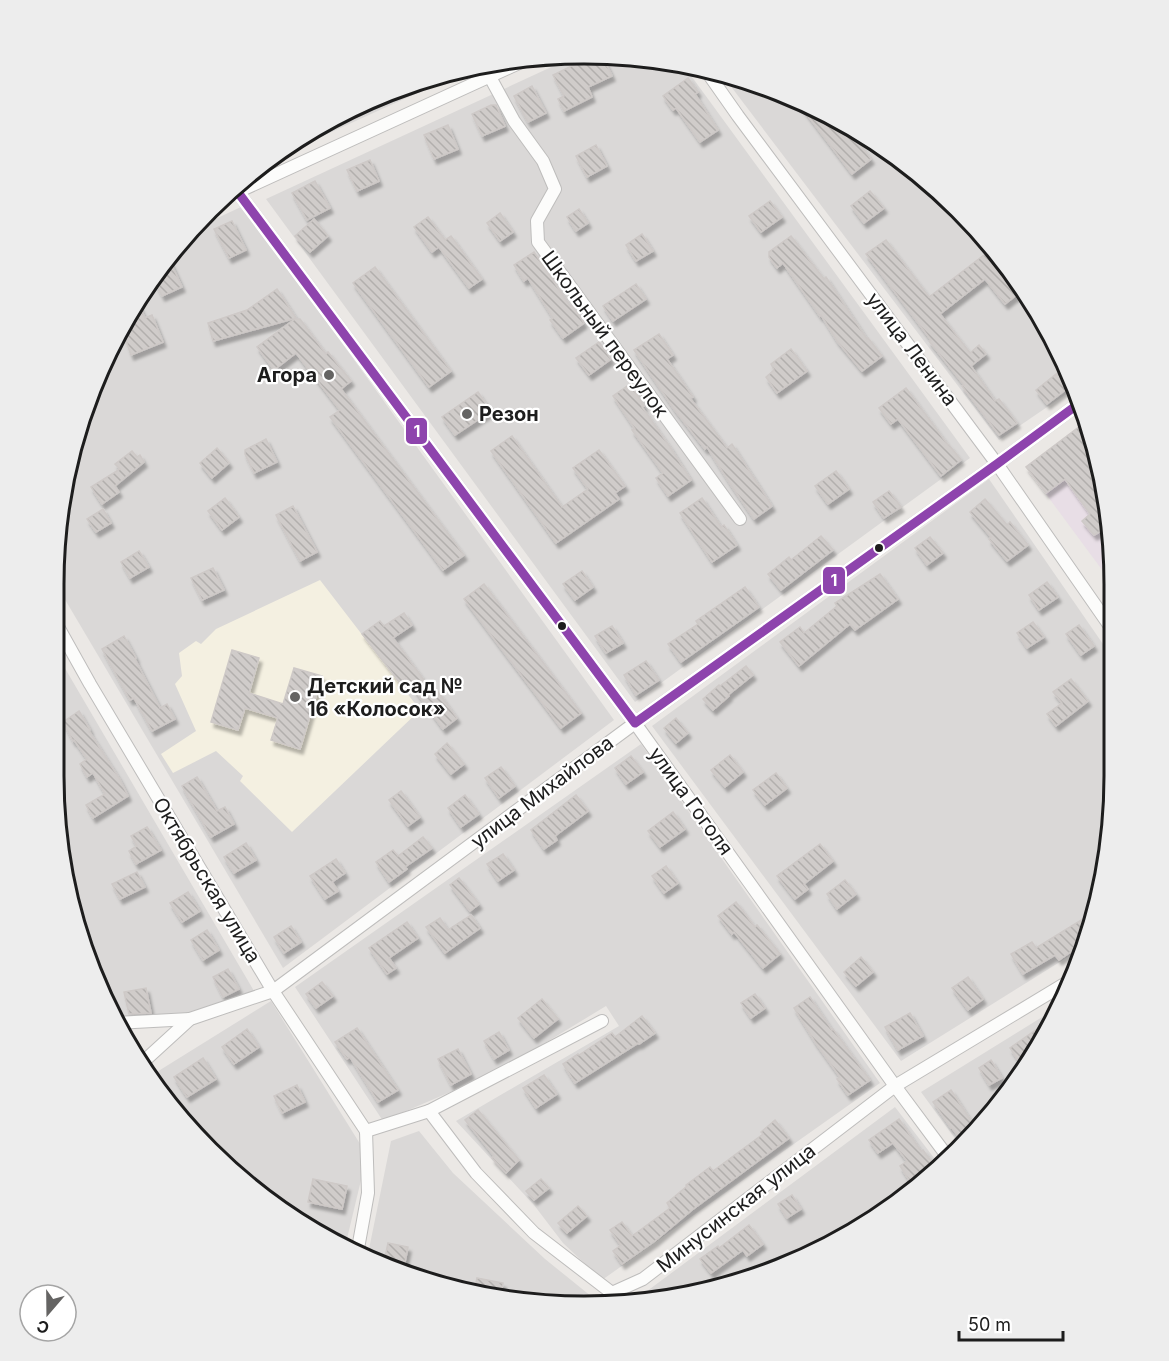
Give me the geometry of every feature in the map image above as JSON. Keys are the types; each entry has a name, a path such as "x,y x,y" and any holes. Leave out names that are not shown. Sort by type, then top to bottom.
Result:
{"street":[{"path":"261,178 502,71"},
{"name":"Школьный переулок","path":"490,77 514,121 543,161 555,189 537,221 538,242 740,519"},
{"name":"улица Ленина","path":"713,81 997,464 1104,618"},
{"name":"улица Гоголя","path":"241,195 635,723 944,1152"},
{"name":"улица Михайлова","path":"148,1058 190,1019 273,991 635,723 1074,408"},
{"name":"Октябрьская улица","path":"64,637 273,991 366,1131"},
{"name":"Минусинская улица","path":"429,1111 476,1173 534,1233 612,1293 643,1279 895,1086 1060,986"},
{"path":"127,1022 190,1019"},
{"path":"359,1245 368,1193 366,1131 429,1111 602,1021"}],"shaded area":[{"path":"584,64 619,66 691,75 970,458 635,702 266,199 554,66"},
{"path":"730,85 783,104 814,118 873,152 901,172 952,217 997,268 1035,325 1068,393 999,440"},
{"path":"424,90 320,137 355,118"},
{"path":"243,206 614,720 283,968 64,598 66,550 74,483 92,417 104,386 134,324 152,296 172,268 215,219"},
{"path":"1080,426 1095,483 1104,572 1026,467"},
{"path":"989,479 1104,646 1104,777 1100,844 1087,911 1073,954 901,1061 652,726"},
{"name":"Детский сад № 16 «Колосок»","path":"320,580 420,710 292,832 240,781 243,776 216,751 173,773 161,754 196,731 175,684 182,676 179,653 196,641 201,644 216,629"},
{"path":"64,667 254,991 151,1025 128,1025 104,975 82,911 74,878 66,811"},
{"path":"641,744 880,1083 602,1280 563,1243 534,1205 456,1121 619,1026 606,1006 499,1071 383,1121 295,987"},
{"path":"271,1001 367,1155 347,1239 296,1209 242,1167 194,1119 157,1072"},
{"path":"1047,1014 1035,1037 997,1093 956,1140 921,1092"},
{"path":"895,1107 935,1159 901,1189 873,1209 814,1243 752,1269 719,1279 686,1287 645,1293"},
{"path":"419,1131 453,1173 545,1259 592,1297 550,1295 483,1287 417,1269 369,1249 391,1141"}],"building":[{"path":"584,64 607,65 612,76 588,87 592,97 564,111 558,99 564,96 553,75 574,65"},
{"path":"688,78 698,92 695,94 718,130 700,142 676,108 673,110 663,96"},
{"path":"532,86 546,113 528,122 514,96"},
{"path":"496,105 505,126 482,136 472,114"},
{"path":"807,115 860,144 871,159 852,174"},
{"path":"448,125 458,149 434,159 424,135"},
{"path":"596,145 607,166 587,177 576,156"},
{"path":"370,160 379,181 357,191 347,170"},
{"path":"315,181 330,208 307,220 292,193"},
{"path":"870,191 884,208 864,223 851,206"},
{"path":"770,201 782,217 761,232 749,216"},
{"path":"579,209 588,223 576,231 567,217"},
{"path":"500,213 513,232 500,241 487,223"},
{"path":"428,217 445,240 451,236 482,279 469,288 439,247 432,252 414,227"},
{"path":"314,219 328,236 310,252 295,236"},
{"path":"232,221 246,250 229,258 214,229"},
{"path":"642,234 653,251 636,261 626,245"},
{"path":"791,236 824,279 826,277 867,339 882,356 862,371 837,341 783,263 777,268 769,257 769,252"},
{"path":"886,240 929,297 985,254 1016,295 1005,304 985,279 940,314 970,353 979,345 986,354 971,366 995,401 999,399 1017,423 999,435 866,254"},
{"path":"534,252 584,323 563,338 550,320 553,318 528,278 524,281 514,265"},
{"path":"173,267 182,287 162,296 158,288"},
{"path":"375,267 451,371 429,387 353,283"},
{"path":"636,284 646,299 613,321 603,306"},
{"path":"277,289 296,318 213,341 208,323 247,310"},
{"path":"142,312 145,318 152,315 163,342 131,355 126,340 134,324"},
{"path":"295,319 300,319 326,354 328,352 351,381 341,389 464,555 443,570 330,417 340,410 296,353 274,370 257,347"},
{"path":"659,334 673,355 667,359 693,397 690,398 727,448 732,444 772,506 754,519 707,447 705,449 674,409 634,350"},
{"path":"599,342 611,359 589,375 576,358"},
{"path":"791,349 807,371 777,393 766,377 774,370 771,364"},
{"path":"1059,373 1066,389 1047,404 1036,390"},
{"path":"630,384 644,406 642,407 691,480 668,496 656,478 663,473 632,430 635,429 613,396"},
{"path":"906,388 961,460 941,476 898,419 891,424 879,408"},
{"name":"Резон","path":"478,392 491,411 455,435 442,417"},
{"path":"1080,426 1095,483 1101,531 1094,535 1082,521 1090,514 1065,479 1046,493 1026,467"},
{"path":"512,436 562,507 588,489 573,468 599,450 625,486 615,493 619,499 556,543 491,451"},
{"path":"266,439 277,462 254,473 245,450"},
{"path":"217,448 229,463 212,478 200,463"},
{"path":"132,451 137,457 140,455 144,462 115,486 119,492 102,504 91,487 120,469 115,464"},
{"path":"836,471 849,489 828,504 815,486"},
{"path":"889,491 901,507 884,518 873,502"},
{"path":"225,498 239,517 222,530 208,511"},
{"path":"702,498 721,527 724,525 737,545 712,562 680,513"},
{"path":"985,499 1007,525 1010,522 1028,545 1007,561 970,512"},
{"path":"293,506 317,552 300,561 276,515"},
{"path":"103,509 111,523 96,532 87,519"},
{"path":"821,536 833,550 781,590 768,574 789,557 791,560"},
{"path":"930,537 943,553 927,565 915,548"},
{"path":"139,551 149,567 130,578 121,562"},
{"path":"213,568 224,590 202,600 191,578"},
{"path":"582,571 593,587 575,600 563,584"},
{"path":"880,574 898,599 855,630 850,624 799,666 780,642 800,627 804,633 837,606 835,603"},
{"path":"1047,582 1058,597 1039,610 1029,595"},
{"path":"484,584 581,713 561,728 464,599"},
{"path":"745,587 759,607 681,662 668,644 698,624 696,621"},
{"path":"404,613 412,625 393,638 432,691 436,689 457,718 443,729 406,678 400,683 362,634 380,621 384,626"},
{"path":"1033,622 1044,637 1027,648 1017,633"},
{"path":"1079,625 1094,646 1081,655 1066,634"},
{"path":"612,626 623,643 606,653 595,636"},
{"path":"124,636 160,708 167,704 175,719 152,731 134,698 130,700 102,649"},
{"path":"232,650 259,658 249,693 283,704 294,668 322,676 300,749 271,740 278,718 245,708 238,730 211,722"},
{"path":"646,661 659,680 636,695 624,675"},
{"path":"746,666 753,675 713,710 703,699"},
{"path":"1071,679 1088,701 1056,726 1047,714 1062,703 1053,692"},
{"path":"79,711 128,796 93,818 86,805 105,794 93,773 87,777 80,764 87,759 73,741 64,721"},
{"path":"676,718 688,733 676,743 664,728"},
{"path":"447,743 464,764 451,774 435,754"},
{"path":"730,755 743,772 725,787 711,770"},
{"path":"631,756 643,772 626,784 615,768"},
{"path":"501,767 515,786 499,798 485,778"},
{"path":"776,773 787,788 765,805 753,790"},
{"path":"197,777 217,811 225,807 234,824 211,837 182,786"},
{"path":"401,791 420,817 408,826 389,800"},
{"path":"465,795 479,814 461,827 448,808"},
{"path":"576,795 588,811 555,836 557,840 544,849 531,830"},
{"path":"673,812 685,829 660,847 648,831"},
{"path":"147,827 161,850 136,864 129,851 137,846 131,836"},
{"path":"423,837 432,848 405,867 407,869 389,882 376,862 393,850 398,856"},
{"path":"246,843 256,860 234,873 224,857"},
{"path":"820,844 833,861 804,884 808,889 795,899 777,876"},
{"path":"503,854 514,870 498,881 487,864"},
{"path":"336,859 345,873 332,882 338,891 325,899 310,876"},
{"path":"666,866 678,883 664,893 652,876"},
{"path":"137,872 145,887 120,899 112,884"},
{"path":"459,878 479,904 470,911 450,885"},
{"path":"845,880 856,894 837,909 827,894"},
{"path":"188,892 200,911 182,922 170,903"},
{"path":"736,902 780,954 763,968 718,916"},
{"path":"471,915 480,928 445,953 426,927 440,918 448,930"},
{"path":"1085,918 1076,946 1071,949 1072,951 1059,960 1055,955 1023,974 1011,954 1032,942 1036,948"},
{"path":"407,922 418,938 389,958 396,968 387,974 369,948"},
{"path":"291,926 301,942 284,953 274,937"},
{"path":"207,930 219,950 203,960 191,940"},
{"path":"861,957 873,972 856,986 844,972"},
{"path":"228,969 239,989 223,997 213,977"},
{"path":"968,977 983,999 968,1010 952,988"},
{"path":"322,982 333,996 316,1008 306,994"},
{"path":"146,988 151,1013 129,1014 124,992"},
{"path":"755,994 765,1008 751,1018 741,1003"},
{"path":"810,997 870,1080 848,1095 837,1079 840,1077 794,1008"},
{"path":"542,999 558,1019 534,1038 518,1018"},
{"path":"910,1013 923,1036 898,1050 885,1027"},
{"path":"642,1016 655,1033 575,1083 563,1064 612,1033 615,1037"},
{"path":"357,1028 398,1090 378,1102 350,1057 347,1059 335,1042"},
{"path":"247,1029 259,1047 234,1064 222,1047"},
{"path":"1037,1029 1038,1031 1019,1062 1010,1048"},
{"path":"499,1032 509,1050 494,1059 484,1041"},
{"path":"458,1049 471,1074 451,1085 438,1059"},
{"path":"203,1058 216,1079 187,1097 174,1077"},
{"path":"991,1060 1002,1078 989,1085 979,1068"},
{"path":"544,1075 557,1094 536,1108 523,1088"},
{"path":"297,1085 305,1102 282,1113 274,1096"},
{"path":"951,1090 972,1122 959,1137 933,1102"},
{"path":"478,1110 519,1160 506,1173 492,1158 494,1156 465,1120"},
{"path":"899,1119 932,1162 909,1180 900,1166 907,1161 893,1143 878,1153 869,1140"},
{"path":"775,1120 789,1138 622,1264 613,1251 621,1245 610,1230 622,1222 632,1236 670,1208 667,1203 686,1185 710,1167 713,1171 763,1134 761,1132"},
{"path":"313,1179 347,1186 342,1209 308,1202"},
{"path":"541,1179 549,1188 534,1200 526,1191"},
{"path":"792,1195 801,1209 787,1218 778,1204"},
{"path":"578,1206 587,1216 567,1233 558,1223"},
{"path":"749,1225 763,1244 747,1256 743,1250 711,1273 700,1259"},
{"path":"388,1243 408,1247 405,1264 385,1257"},
{"path":"477,1278 503,1283 502,1290 475,1285"}],"transit line":[{"name":"1","path":"240,196 635,723 1073,408"}],"place":[{"name":"Агора","path":"329,375"},
{"name":"Резон","path":"467,414"},
{"name":"Детский сад № 16 «Колосок»","path":"295,697"}]}
